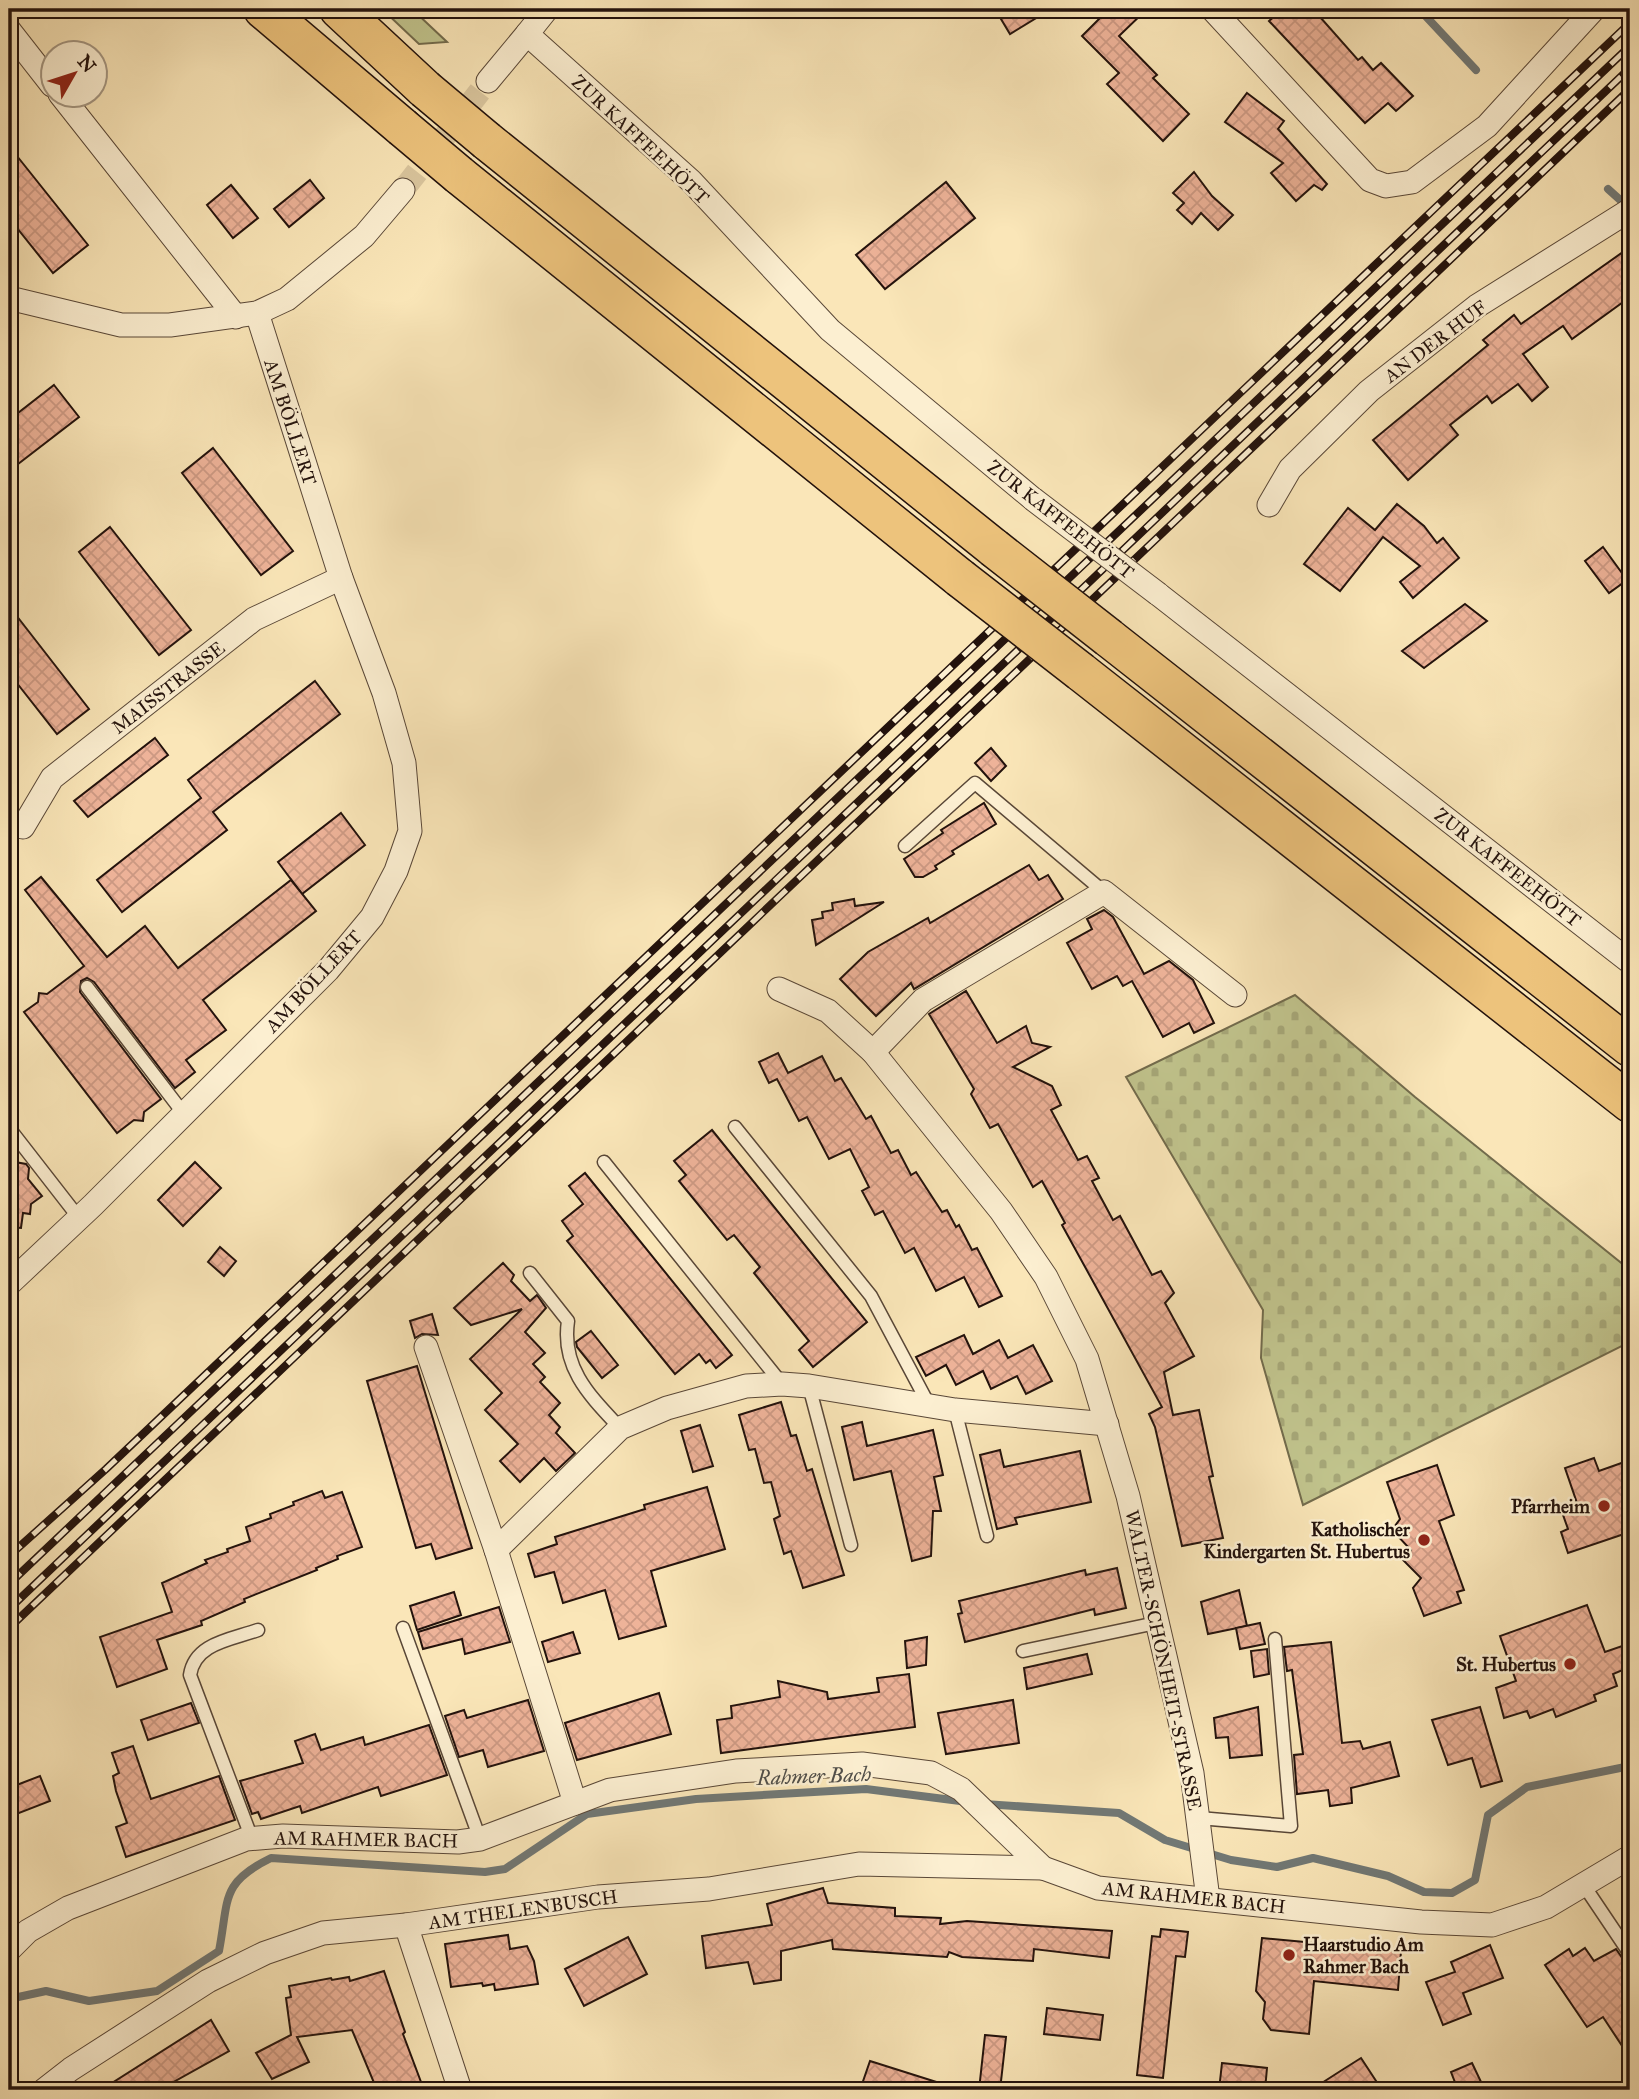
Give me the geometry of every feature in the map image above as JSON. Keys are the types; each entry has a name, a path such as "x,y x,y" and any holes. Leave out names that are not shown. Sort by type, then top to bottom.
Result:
{"highway":[{"path":"263,9 459,175 960,578 1630,1103"},
{"path":"338,9 425,89 487,141 994,548 1630,1046"},
{"path":"1538,1031 1630,1131"}],"street":[{"path":"488,81 547,9"},
{"path":"1212,9 1370,180 1386,186 1412,182 1487,126 1594,9"},
{"path":"9,30 38,67"},
{"name":"ZUR KAFFEEHÖTT","path":"527,34 691,181 830,330 1033,499 1630,962"},
{"path":"72,108 247,315"},
{"path":"9,298 121,325 170,325 247,315 287,299 364,236 404,190"},
{"name":"AN DER HUF","path":"1269,505 1290,469 1369,391 1477,306 1623,214"},
{"name":"AM BÖLLERT","path":"9,1284 328,970 372,917 396,871 410,831 404,763 384,693 247,315"},
{"name":"MAISSTRASSE","path":"23,827 52,778 254,619 341,578"},
{"path":"873,1052 923,1000 1104,892 1235,995"},
{"name":"WALTER-SCHÖNHEIT-STRASSE","path":"779,989 828,1011 873,1052 1001,1210 1046,1277 1087,1359 1128,1496 1192,1773 1207,1889"},
{"path":"426,1347 496,1550 575,1804"},
{"path":"496,1550 620,1428 709,1396 746,1386 809,1386 955,1410 1107,1424"},
{"name":"AM RAHMER BACH","path":"9,1950 28,1931 68,1908 156,1872 252,1839 283,1836 458,1842 480,1839 610,1790 723,1773 862,1764 931,1773 961,1790 1043,1868 1098,1888 1207,1889 1421,1922 1492,1925 1546,1907 1630,1857"},
{"name":"AM THELENBUSCH","path":"44,2090 208,1981 265,1953 323,1933 406,1925 598,1896 709,1889 859,1864 1043,1868"},
{"path":"406,1925 460,2090"}],"lane":[{"path":"905,846 975,783 1104,892"},
{"path":"87,987 184,1114"},
{"path":"736,1127 871,1296 929,1405"},
{"path":"9,1128 79,1218"},
{"path":"604,1162 782,1384"},
{"path":"530,1273 568,1321 565,1342 582,1386 620,1428"},
{"path":"809,1386 851,1545"},
{"path":"955,1410 987,1536"},
{"path":"1023,1651 1156,1623"},
{"path":"403,1628 480,1839"},
{"path":"252,1839 190,1675 193,1660 202,1650 258,1630"},
{"path":"1200,1827 1291,1826 1275,1639"},
{"path":"1583,1884 1630,1954"}],"green space":[{"path":"382,9 412,9 447,42 419,44"},
{"path":"1295,995 1415,1097 1630,1270 1630,1342 1303,1505 1261,1358 1263,1310 1126,1077"}],"building":[{"path":"995,9 1051,9 1010,34"},
{"path":"1109,9 1147,9 1119,36 1157,75 1153,78 1189,114 1163,141 1107,84 1119,73 1082,36"},
{"path":"1283,9 1313,9 1358,60 1362,57 1373,70 1381,63 1413,96 1396,111 1388,103 1365,123 1269,21"},
{"path":"1247,93 1284,121 1278,129 1327,184 1322,190 1314,185 1296,201 1271,173 1283,163 1225,122"},
{"path":"9,146 88,245 53,273 9,218"},
{"path":"1194,172 1212,196 1233,215 1218,230 1201,213 1192,224 1177,210 1184,203 1173,193"},
{"path":"310,180 324,198 289,227 274,209"},
{"path":"946,182 975,218 885,289 856,255"},
{"path":"231,185 258,218 233,238 207,205"},
{"path":"1630,247 1630,297 1572,339 1563,326 1523,354 1548,387 1532,401 1518,384 1492,403 1487,396 1450,425 1458,435 1408,480 1373,440 1488,345 1483,340 1514,315 1521,324"},
{"path":"54,385 79,417 9,471 9,420"},
{"path":"213,448 293,551 261,575 182,473"},
{"path":"1397,504 1424,526 1437,543 1443,538 1459,558 1413,598 1400,582 1420,566 1383,537 1340,591 1304,564 1348,508 1375,530"},
{"path":"110,527 191,630 159,655 79,552"},
{"path":"1603,547 1627,580 1609,593 1585,561"},
{"path":"1465,604 1487,621 1424,668 1402,651"},
{"path":"9,606 89,709 57,734 9,673"},
{"path":"315,681 340,714 213,812 227,830 122,912 97,880 201,798 188,780"},
{"path":"155,738 168,755 88,817 74,801"},
{"path":"991,748 1006,766 991,781 975,763"},
{"path":"984,803 996,824 952,851 954,854 935,866 937,869 923,877 915,877 904,859 943,833 941,830"},
{"path":"341,813 365,845 302,894 278,862"},
{"path":"1029,865 1039,880 1048,875 1063,899 914,989 911,983 876,1016 840,979 868,952 928,918 930,923"},
{"path":"41,877 107,957 145,926 178,968 291,880 316,911 203,1000 226,1030 186,1060 195,1072 175,1088 94,982 87,978 81,981 80,992 161,1099 144,1112 143,1121 134,1120 117,1133 24,1012 38,1002 39,993 47,994 84,966 25,890"},
{"path":"854,899 855,906 884,902 816,945 812,920 823,918 822,912 833,910 832,903"},
{"path":"1104,910 1113,917 1144,974 1169,961 1193,980 1214,1023 1194,1033 1189,1023 1163,1037 1132,981 1123,986 1117,976 1092,989 1067,943 1092,929 1087,919"},
{"path":"966,991 997,1043 1026,1026 1032,1043 1050,1047 1013,1067 1052,1086 1061,1105 1051,1110 1078,1160 1087,1156 1099,1178 1092,1181 1113,1220 1120,1216 1152,1275 1161,1271 1174,1293 1165,1303 1194,1356 1164,1372 1173,1415 1199,1410 1213,1476 1209,1477 1223,1538 1182,1546 1155,1427 1149,1414 1162,1407 1062,1225 1065,1223 1042,1181 1033,1187 998,1124 990,1128 971,1094 974,1089 929,1014"},
{"path":"778,1053 788,1073 822,1056 835,1081 841,1078 866,1119 871,1116 891,1153 898,1150 911,1175 916,1172 942,1212 947,1210 956,1227 959,1225 972,1250 977,1248 1002,1296 979,1307 964,1277 936,1291 914,1248 905,1253 883,1211 875,1215 862,1191 869,1187 850,1149 829,1159 807,1117 799,1121 777,1079 769,1083 759,1062"},
{"path":"712,1130 867,1322 813,1367 799,1350 809,1341 754,1273 760,1267 734,1235 727,1240 679,1181 686,1175 674,1161"},
{"path":"9,1154 15,1162 26,1164 29,1168 28,1179 42,1196 31,1204 30,1214 23,1213 21,1228 9,1227"},
{"path":"195,1162 221,1188 183,1226 158,1200"},
{"path":"585,1173 732,1355 716,1368 710,1360 706,1363 699,1354 675,1374 567,1241 573,1236 562,1221 583,1204 569,1186"},
{"path":"220,1247 236,1261 224,1276 208,1262"},
{"path":"503,1263 514,1275 511,1281 530,1301 537,1295 546,1308 525,1332 545,1353 533,1364 545,1377 540,1382 560,1403 549,1415 560,1427 556,1433 575,1453 556,1471 544,1458 520,1482 500,1461 518,1444 485,1410 502,1393 470,1359 522,1309 471,1325 454,1308"},
{"path":"432,1314 438,1335 422,1334 415,1338 410,1321"},
{"path":"591,1331 618,1365 602,1378 577,1347 576,1342"},
{"path":"964,1335 973,1354 999,1340 1008,1358 1033,1345 1052,1381 1026,1394 1017,1376 991,1389 983,1371 956,1385 946,1365 926,1376 916,1357"},
{"path":"417,1366 472,1548 436,1559 431,1544 416,1548 367,1381"},
{"path":"781,1402 791,1436 796,1435 807,1471 812,1469 844,1575 803,1588 791,1551 784,1554 774,1519 780,1516 771,1482 764,1483 755,1449 749,1450 739,1415"},
{"path":"862,1422 867,1446 933,1430 943,1475 934,1477 941,1511 933,1511 931,1556 912,1561 891,1471 854,1480 842,1427"},
{"path":"700,1425 713,1466 693,1472 681,1431"},
{"path":"1000,1450 1004,1467 1080,1451 1091,1502 1015,1518 1017,1524 997,1529 980,1455"},
{"name":"Pfarrheim","path":"1594,1458 1599,1471 1630,1460 1630,1532 1568,1553 1561,1532 1568,1529 1562,1512 1578,1506 1565,1468"},
{"name":"Katholischer Kindergarten St. Hubertus","path":"1437,1465 1454,1515 1439,1521 1464,1590 1457,1592 1461,1603 1424,1616 1413,1588 1421,1578 1403,1560 1411,1550 1392,1530 1400,1519 1387,1482"},
{"path":"707,1487 725,1549 651,1571 666,1626 619,1639 605,1590 563,1603 554,1572 535,1577 528,1554 557,1544 555,1537 645,1509 644,1505"},
{"path":"322,1491 325,1498 342,1492 362,1547 337,1556 338,1559 316,1568 317,1570 244,1599 245,1602 201,1621 202,1625 157,1640 167,1669 117,1687 100,1637 172,1612 162,1583 207,1563 205,1560 228,1552 227,1549 250,1541 246,1527 271,1518 270,1514"},
{"path":"1117,1568 1126,1608 1095,1615 1094,1609 965,1642 958,1614 962,1613 959,1601 1085,1570 1086,1575"},
{"path":"1239,1590 1247,1626 1208,1634 1201,1602"},
{"path":"454,1592 461,1615 417,1630 410,1606"},
{"name":"St. Hubertus","path":"1587,1605 1605,1652 1625,1645 1630,1667 1613,1674 1617,1686 1594,1695 1596,1701 1556,1717 1553,1709 1530,1718 1527,1711 1504,1718 1496,1688 1516,1681 1500,1636"},
{"path":"499,1607 510,1642 465,1654 462,1639 423,1649 418,1632"},
{"path":"1260,1623 1265,1644 1240,1649 1236,1628"},
{"path":"573,1632 580,1653 548,1662 542,1642"},
{"path":"927,1637 926,1665 907,1668 905,1641"},
{"path":"1331,1642 1342,1743 1360,1741 1363,1749 1390,1742 1399,1776 1351,1788 1352,1803 1330,1806 1328,1790 1297,1794 1294,1755 1303,1754 1292,1670 1287,1671 1284,1647"},
{"path":"1267,1649 1269,1674 1254,1677 1251,1651"},
{"path":"1087,1654 1092,1674 1027,1689 1024,1668"},
{"path":"909,1674 915,1727 721,1753 717,1720 732,1718 731,1706 780,1697 778,1681 827,1692 828,1699 879,1692 877,1678"},
{"path":"659,1693 671,1734 577,1760 565,1723"},
{"path":"528,1700 544,1751 488,1767 483,1750 459,1757 445,1716 464,1710 467,1718"},
{"path":"1013,1700 1019,1743 946,1754 938,1713"},
{"path":"191,1703 199,1723 148,1740 141,1720"},
{"path":"1258,1707 1262,1755 1230,1758 1228,1737 1216,1738 1214,1718"},
{"path":"1480,1707 1502,1781 1481,1787 1472,1758 1448,1765 1432,1720"},
{"path":"429,1725 447,1775 381,1796 378,1787 302,1813 300,1806 261,1819 258,1812 252,1814 240,1781 303,1763 295,1741 315,1734 321,1750 363,1737 365,1745"},
{"path":"133,1746 151,1799 219,1776 235,1820 126,1857 116,1827 127,1823 116,1791 113,1776 119,1773 112,1753"},
{"path":"40,1776 50,1801 14,1815 9,1788"},
{"path":"823,1888 828,1903 895,1908 895,1916 941,1918 940,1924 967,1921 1112,1931 1109,1958 1034,1949 1033,1961 962,1957 949,1952 947,1957 833,1949 832,1940 781,1951 781,1980 754,1984 748,1962 706,1968 702,1936 772,1925 767,1904"},
{"path":"1161,1929 1188,1932 1185,1957 1176,1956 1163,2078 1137,2075 1152,1936 1160,1937"},
{"path":"508,1935 510,1949 527,1946 534,1961 538,1984 495,1990 494,1984 483,1986 482,1983 451,1987 445,1944"},
{"path":"628,1937 647,1974 584,2006 565,1969"},
{"path":"1262,1938 1401,1951 1398,1990 1314,1981 1309,2034 1271,2030 1263,2019 1265,2002 1256,1991"},
{"path":"1490,1945 1503,1978 1463,1993 1471,2014 1443,2025 1426,1982 1455,1972 1451,1962"},
{"path":"1585,1948 1594,1961 1616,1949 1623,1959 1630,1963 1630,2058 1603,2017 1587,2027 1545,1965 1569,1949 1573,1956"},
{"path":"384,1971 424,2090 377,2090 352,2030 297,2037 309,2062 272,2079 256,2053 291,2035 286,1998 291,1997 289,1986 331,1978 349,1977 350,1981"},
{"path":"1047,2008 1103,2015 1100,2040 1044,2034"},
{"path":"211,2020 229,2051 159,2090 101,2090"},
{"path":"985,2035 1006,2037 1000,2090 979,2090"},
{"path":"1361,2058 1382,2090 1311,2090 1342,2070"},
{"path":"870,2061 946,2085 946,2090 860,2090"},
{"path":"1222,2063 1267,2068 1265,2090 1219,2090"},
{"path":"1472,2063 1482,2084 1468,2090 1458,2090 1451,2072"}],"waterway":[{"name":"Rahmer Bach","path":"1419,9 1476,70"},
{"name":"Rahmer Bach","path":"1608,189 1628,207"},
{"name":"Rahmer Bach","path":"984,1804 1119,1813 1165,1840 1231,1860 1277,1867 1313,1858 1388,1876 1424,1892 1452,1893 1475,1880 1488,1815 1527,1787 1630,1766"},
{"name":"Rahmer Bach","path":"9,1999 46,1991 89,2001 157,1991 219,1951 226,1905 235,1885 243,1876 271,1858 485,1872 505,1869 587,1814 696,1799 866,1789 968,1802"}],"tunnel":[{"path":"403,190 488,81"}],"railway":[{"path":"9,1556 106,1469 1630,23"},
{"path":"9,1584 1630,46"},
{"path":"9,1609 1630,68"},
{"path":"9,1628 1630,89"}],"place":[{"name":"Pfarrheim","path":"1604,1506"},
{"name":"Katholischer Kindergarten St. Hubertus","path":"1424,1540"},
{"name":"St. Hubertus","path":"1570,1664"},
{"name":"Haarstudio Am Rahmer Bach","path":"1289,1955"}]}
